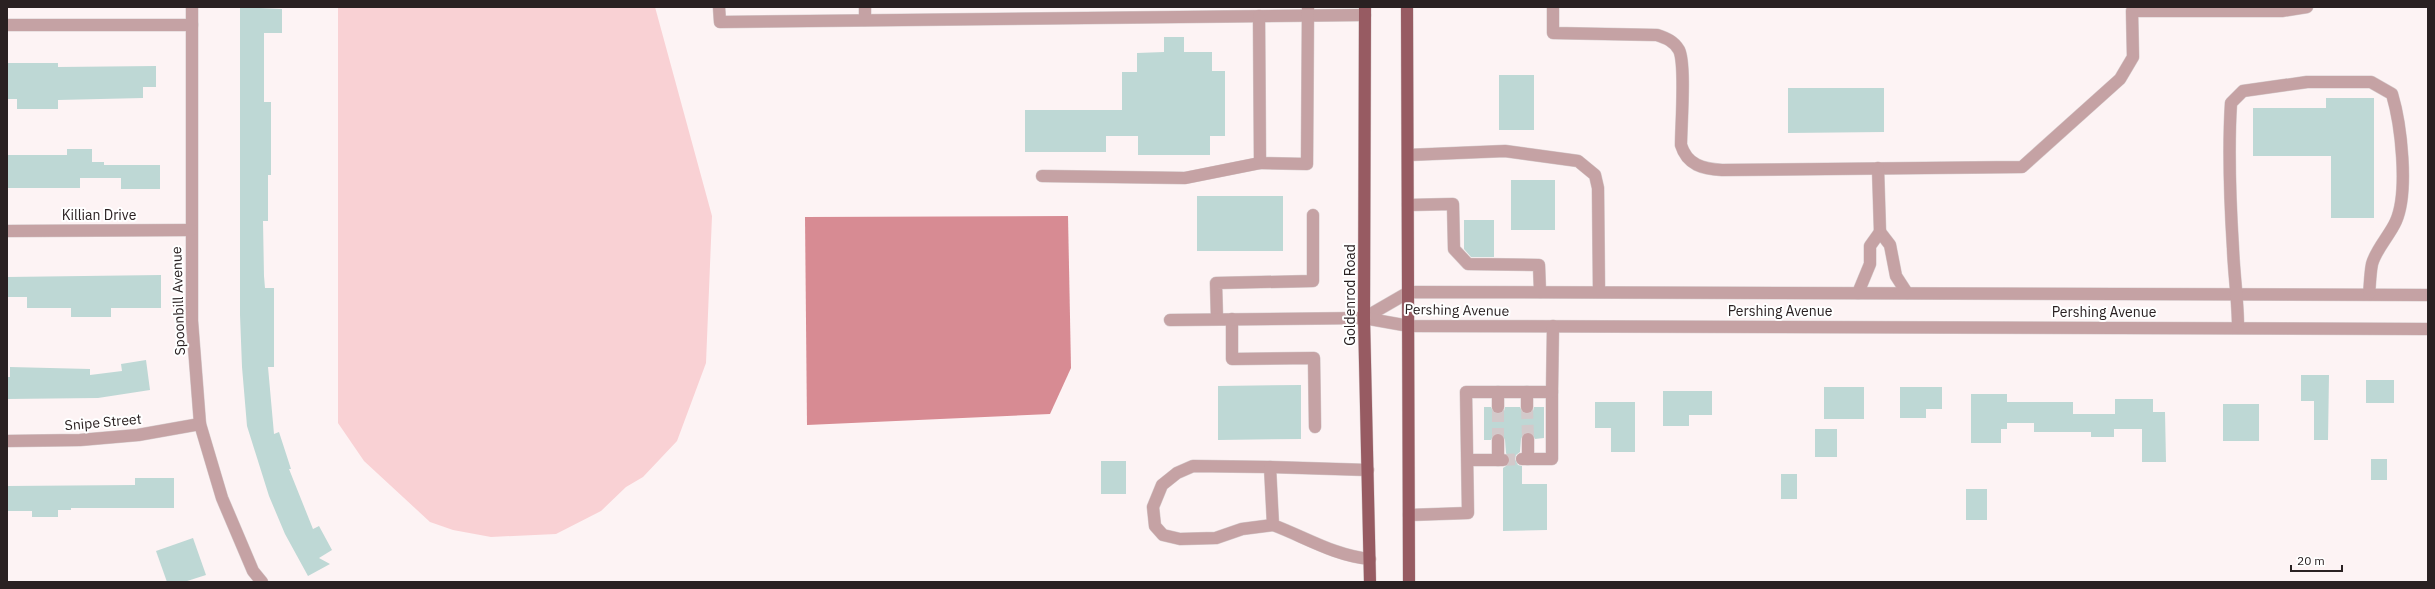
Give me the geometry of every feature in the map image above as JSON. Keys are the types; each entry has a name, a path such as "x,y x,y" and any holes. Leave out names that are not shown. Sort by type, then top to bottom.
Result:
{"main road":[{"path":"1407,7 1409,582"},
{"name":"Goldenrod Road","path":"1365,11 1364,318 1370,582"}],"street":[{"name":"Spoonbill Avenue","path":"192,7 192,321 200,424 222,498 253,571 262,582"},
{"path":"719,7 720,22 866,20 1004,13 1240,12 1259,16 1308,11 1365,11"},
{"path":"865,7 866,20"},
{"path":"1553,7 1554,33 1657,35 1668,39 1674,44 1681,60 1681,146 1684,154 1700,166 1722,170 2022,167 2123,74 2133,57 2132,12 2282,12 2306,7"},
{"path":"1042,176 1185,178 1260,163 1307,164 1308,11"},
{"path":"1259,16 1260,163"},
{"path":"7,25 192,25"},
{"path":"2238,327 2238,294 2233,249 2230,125 2231,103 2243,91 2307,82 2371,82 2392,94 2398,115 2402,159 2401,198 2397,220 2372,263 2369,294"},
{"path":"1408,155 1505,151 1578,161 1595,175 1598,188 1599,292"},
{"path":"1878,168 1880,232 1890,245 1896,276 1907,293"},
{"path":"1408,205 1453,204 1454,249 1468,264 1539,265 1540,292"},
{"path":"1217,319 1216,283 1313,282 1313,215"},
{"name":"Killian Drive","path":"7,231 191,230"},
{"path":"1858,293 1870,264 1870,246 1880,232"},
{"name":"Pershing Avenue","path":"1364,318 1409,292 2428,295"},
{"path":"1170,320 1364,318"},
{"name":"Pershing Avenue","path":"1364,318 1409,326 2238,327 2428,329"},
{"path":"1232,319 1232,358 1314,358 1315,426"},
{"path":"1528,439 1525,459 1552,459 1553,326"},
{"path":"1409,516 1468,513 1466,392 1552,392"},
{"path":"1498,392 1498,407"},
{"path":"1527,392 1527,407"},
{"name":"Snipe Street","path":"7,441 87,440 138,435 200,424"},
{"path":"1468,460 1501,460 1498,440"},
{"path":"1368,470 1193,466 1177,473 1162,485 1153,507 1155,526 1163,535 1180,539 1216,538 1242,529 1273,525 1308,538 1336,553 1370,559"},
{"path":"1270,467 1273,525"}],"shaded area":[{"path":"338,7 655,7 712,216 706,363 677,441 643,477 626,487 601,511 556,534 491,537 453,530 430,522 364,461 338,423"},
{"path":"1068,216 1071,368 1050,414 807,425 805,217"}],"building":[{"path":"240,7 282,9 282,33 264,33 264,102 271,102 271,175 268,175 268,221 263,221 264,276 265,288 274,288 274,367 268,367 274,434 279,432 291,469 289,469 313,529 319,526 332,550 319,558 330,564 308,576 285,534 269,496 247,426 242,367 240,315"},
{"path":"1164,37 1184,37 1184,52 1212,52 1212,71 1225,71 1225,136 1210,136 1210,155 1138,155 1138,136 1106,136 1106,152 1025,152 1025,110 1122,110 1122,72 1137,72 1137,53 1164,52"},
{"path":"7,63 58,63 58,67 156,66 156,87 143,87 143,98 58,100 58,109 17,109 17,99 7,99"},
{"path":"1499,75 1534,75 1534,130 1499,130"},
{"path":"1788,88 1884,88 1884,132 1788,133"},
{"path":"2326,98 2374,98 2374,218 2331,218 2331,156 2253,156 2253,108 2326,108"},
{"path":"67,149 92,149 92,162 104,162 104,165 160,165 160,189 121,189 121,178 80,178 80,188 7,188 7,155 67,155"},
{"path":"1511,180 1555,180 1555,230 1511,230"},
{"path":"1197,196 1283,196 1283,251 1197,251"},
{"path":"1464,220 1494,220 1494,257 1471,257 1464,249"},
{"path":"161,275 161,308 111,308 111,317 71,317 71,308 27,308 27,297 7,297 7,277"},
{"path":"146,360 150,390 98,398 7,399 7,377 10,377 10,367 90,369 90,375 122,371 121,364"},
{"path":"2301,375 2329,375 2328,440 2314,440 2314,401 2301,401"},
{"path":"2366,380 2394,380 2394,403 2366,403"},
{"path":"1301,385 1301,439 1218,440 1218,386"},
{"path":"1824,387 1864,387 1864,419 1824,419"},
{"path":"1900,387 1942,387 1942,409 1926,409 1926,418 1900,418"},
{"path":"1663,391 1712,391 1712,415 1689,415 1689,426 1663,426"},
{"path":"1971,394 2007,394 2007,402 2073,402 2073,414 2115,414 2115,399 2153,399 2153,412 2165,412 2166,462 2142,462 2142,429 2114,429 2114,437 2091,437 2091,432 2034,432 2034,423 2007,423 2007,429 2001,429 2001,443 1971,443"},
{"path":"1595,402 1635,402 1635,452 1611,452 1611,428 1595,428"},
{"path":"2223,404 2259,404 2259,441 2223,441"},
{"path":"1484,407 1491,407 1494,413 1498,414 1504,411 1505,407 1520,407 1523,413 1527,414 1533,411 1534,407 1544,407 1544,438 1535,439 1531,432 1524,433 1521,439 1520,452 1516,455 1515,459 1518,465 1522,466 1522,484 1547,484 1547,530 1503,531 1503,468 1509,464 1510,460 1506,453 1505,440 1502,434 1495,433 1491,440 1484,440"},
{"path":"1815,429 1837,429 1837,457 1815,457"},
{"path":"2371,459 2387,459 2387,480 2371,480"},
{"path":"1101,461 1126,461 1126,494 1101,494"},
{"path":"1781,474 1797,474 1797,499 1781,499"},
{"path":"135,478 174,478 174,508 71,508 71,510 58,510 58,517 32,517 32,511 7,511 7,486 135,485"},
{"path":"1966,489 1987,489 1987,520 1966,520"},
{"path":"193,538 206,575 184,582 167,582 156,551"}],"tunnel":[{"path":"1498,407 1498,440"},
{"path":"1527,407 1528,439"},
{"path":"1503,460 1522,459"}]}
